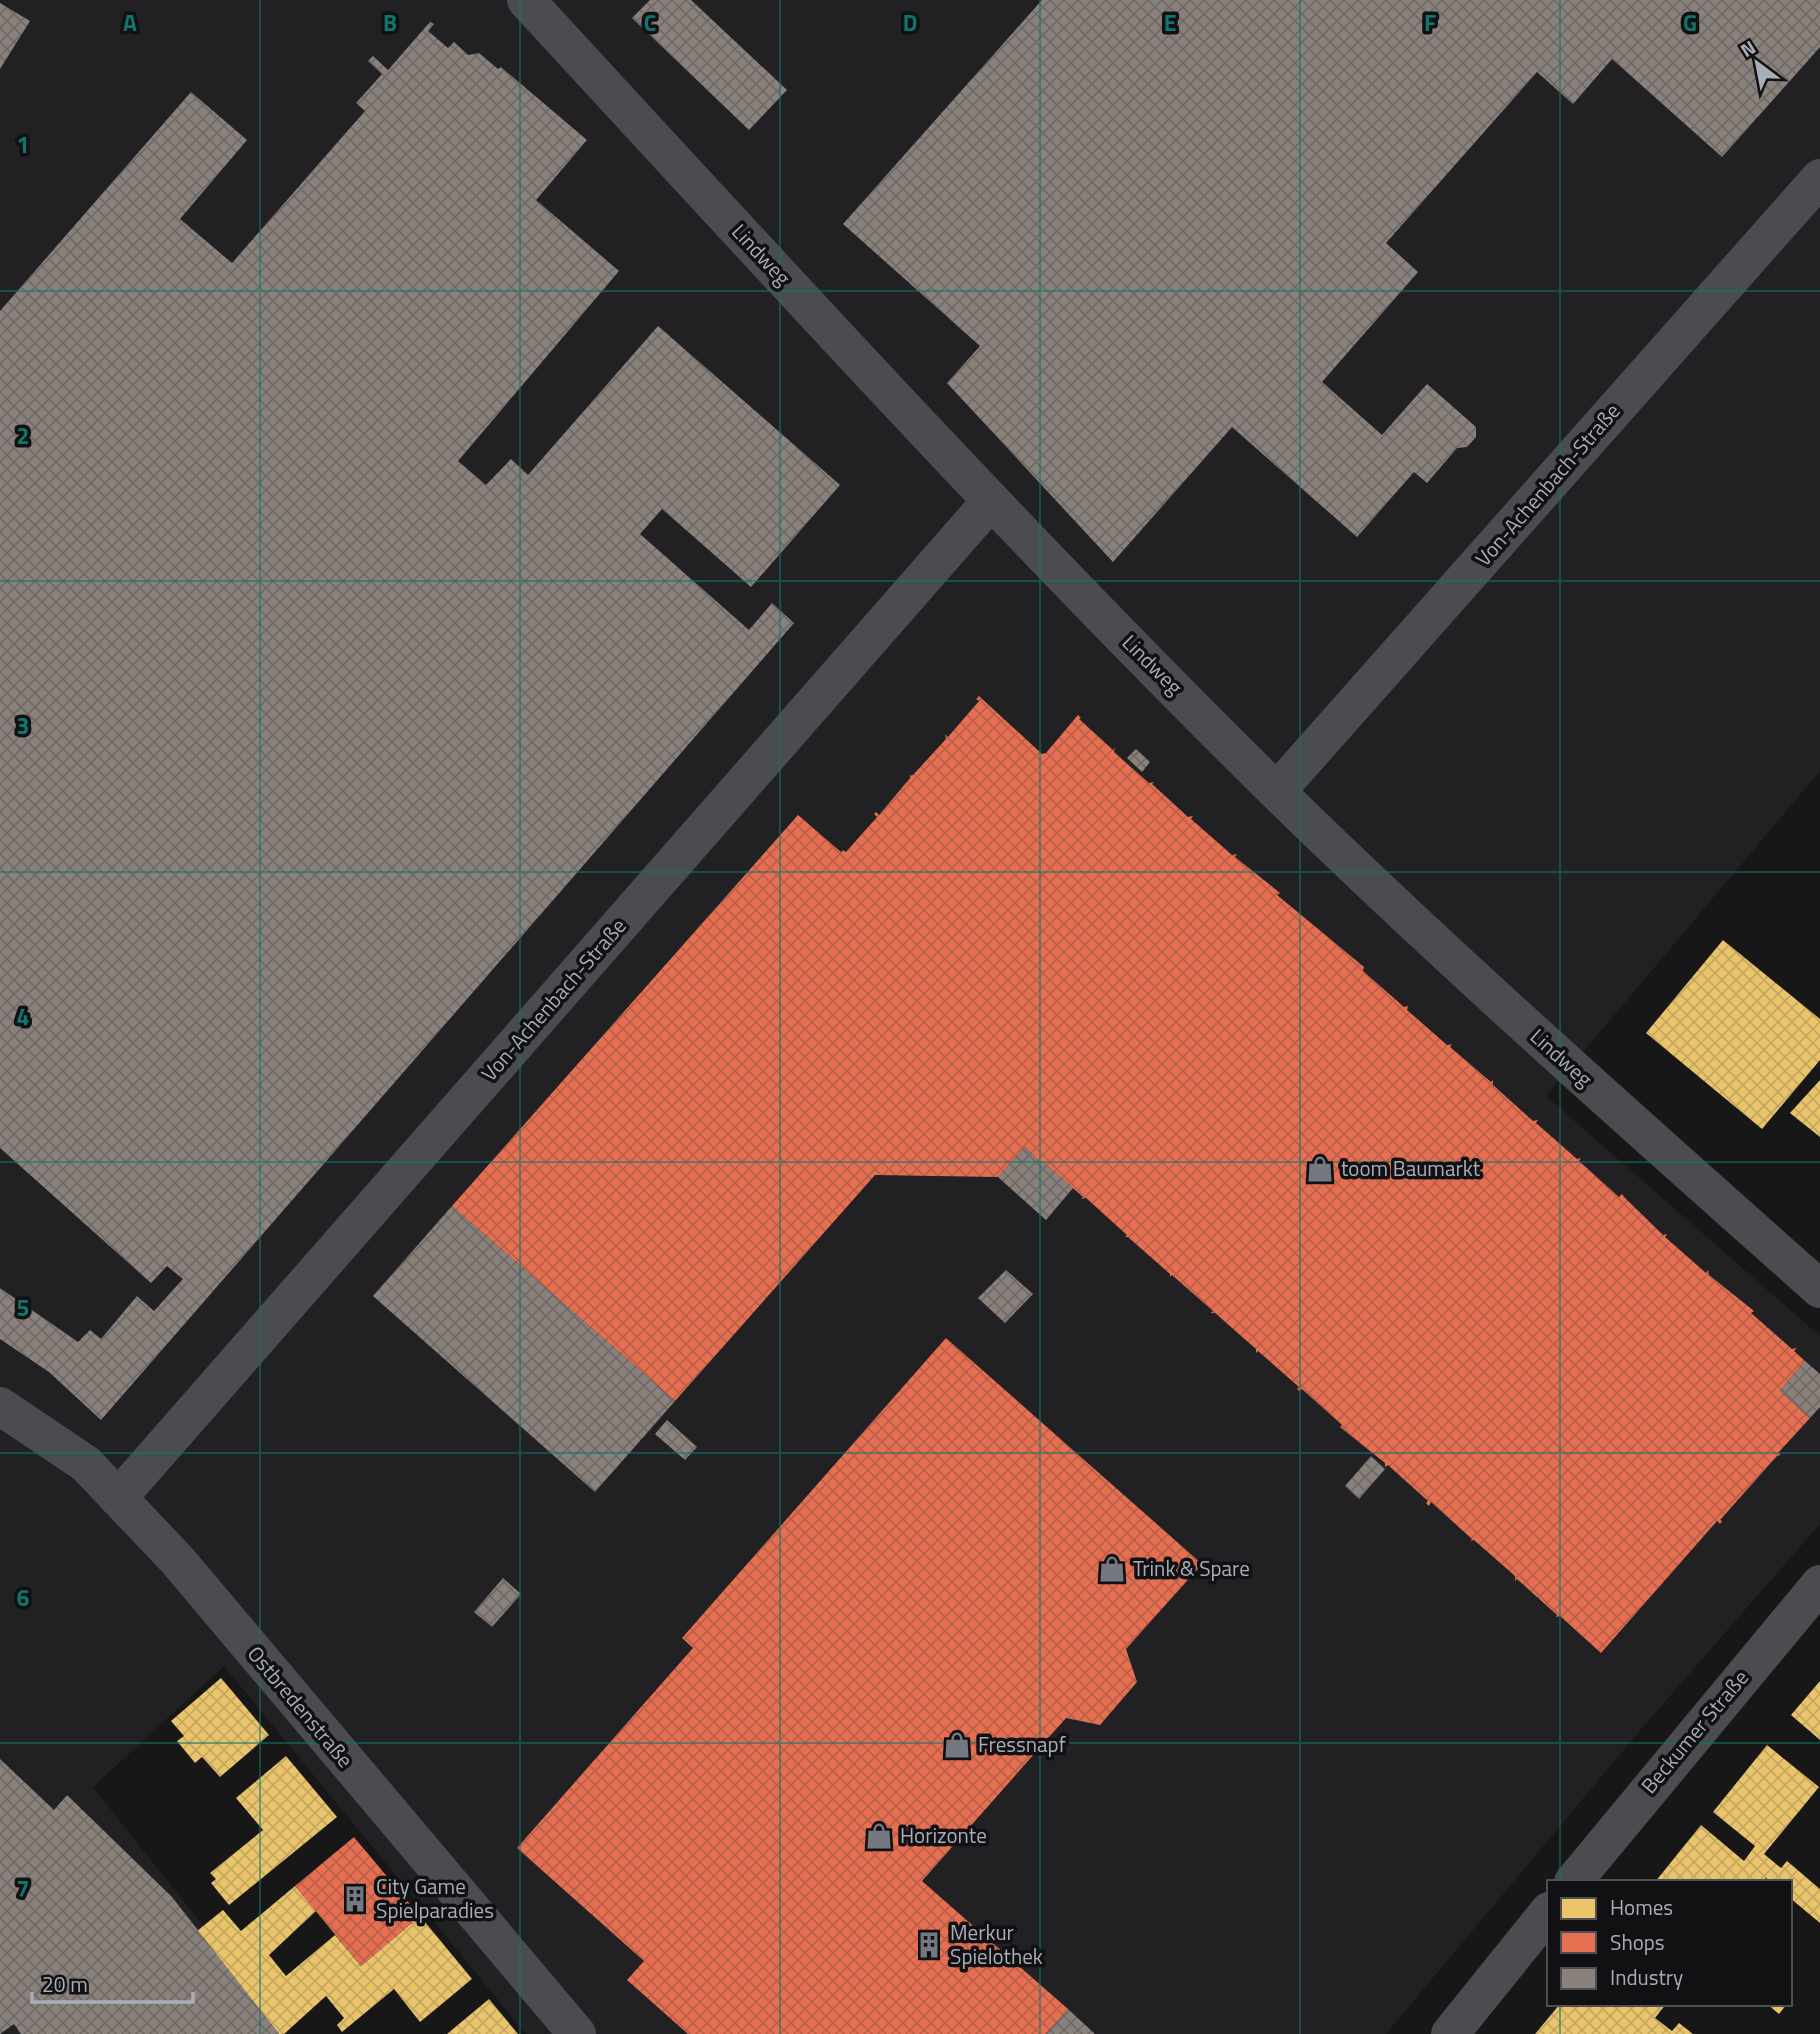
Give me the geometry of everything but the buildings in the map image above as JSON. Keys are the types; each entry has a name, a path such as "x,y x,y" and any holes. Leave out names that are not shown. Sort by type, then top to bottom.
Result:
{"street":[{"name":"Lindweg","path":"526,0 990,502 1277,791 1517,1019 1820,1289"},
{"name":"Von-Achenbach-Straße","path":"1277,791 1820,178"},
{"name":"Von-Achenbach-Straße","path":"118,1498 990,502"},
{"name":"Ostbredenstraße","path":"0,1406 86,1464 178,1561 576,2034"},
{"name":"Beckumer Straße","path":"1575,1880 1820,1584"},
{"path":"1450,2034 1547,1914"}],"shaded area":[{"path":"0,0 1820,0 1820,771 1546,1096 1820,1336 1820,1524 1642,1728 1386,2034 526,2034 224,1666 93,1787 289,2034 0,2034"}],"place":[{"name":"toom Baumarkt","path":"1320,1169"},
{"name":"Trink & Spare","path":"1112,1569"},
{"name":"Fressnapf","path":"957,1745"},
{"name":"Horizonte","path":"879,1836"},
{"name":"City Game Spielparadies","path":"355,1899"},
{"name":"Merkur Spielothek","path":"929,1945"}]}
